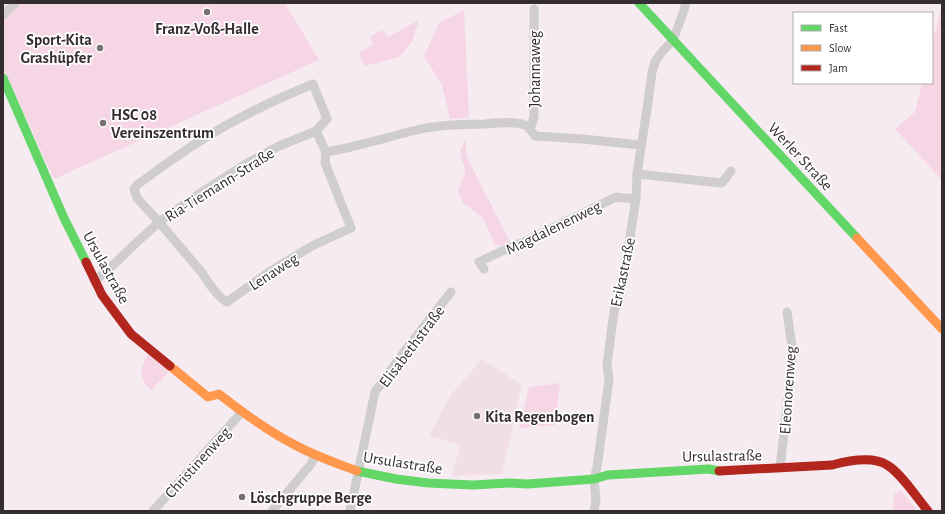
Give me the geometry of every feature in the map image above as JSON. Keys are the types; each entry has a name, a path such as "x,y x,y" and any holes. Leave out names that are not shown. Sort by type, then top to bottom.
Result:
{"street":[{"path":"3,15 15,3"},
{"name":"Werler Straße","path":"639,3 942,329"},
{"path":"673,40 686,3"},
{"name":"Johannaweg","path":"530,129 534,117 534,9"},
{"name":"Erikastraße","path":"594,511 596,500 594,479 609,380 607,365 614,311 621,293 636,199 637,174 652,72 655,62 673,40"},
{"name":"Ursulastraße","path":"3,78 64,218 94,281 107,303 131,334 208,397 219,394 269,430 316,455 358,471 396,479 428,483 473,485 509,483 528,484 594,479 608,475 709,469 721,471 832,465 842,462 870,460 886,464 896,472 928,511"},
{"name":"Lenaweg","path":"313,84 327,119 316,131 326,152 325,163 351,228 312,246 272,270 228,302 223,300 203,274 137,198 134,190 138,184 172,159 203,139 249,113 313,84"},
{"path":"326,152 356,146 414,130 469,124 508,123 525,126 530,129 535,136 641,145"},
{"name":"Ria-Tiemann-Straße","path":"94,281 107,271 159,222 202,192 244,165 279,146 316,131"},
{"path":"637,174 722,183 731,171"},
{"name":"Magdalenenweg","path":"484,269 479,262 555,227 616,196 636,199"},
{"name":"Elisabethstraße","path":"350,511 375,392 451,292"},
{"name":"Eleonorenweg","path":"780,468 792,363 792,347 787,312"},
{"name":"Christinenweg","path":"153,511 242,412"},
{"path":"272,511 311,464 316,455"}],"shaded area":[{"name":"HSC 08 Vereinszentrum","path":"18,3 285,3 319,60 54,179 3,68 3,18"},
{"path":"464,10 469,117 450,119 442,85 424,56 439,23"},
{"path":"942,10 942,180 895,129 915,112 922,84 933,84 933,40"},
{"path":"419,20 412,42 399,57 364,66 359,53 373,45 370,37 382,30 388,37"},
{"path":"466,139 468,159 510,242 506,245 495,245 483,218 463,203 458,192 465,174 460,151"},
{"path":"148,353 169,372 151,390 143,380 141,372"},
{"name":"Kita Regenbogen","path":"482,359 522,385 502,474 452,476 460,445 429,436 450,396"},
{"path":"560,383 555,425 519,428 529,387"},
{"path":"900,490 918,511 893,511 894,495"}],"traffic: fast":[{"path":"639,3 857,238"},
{"path":"3,78 64,218 86,262"},
{"path":"357,471 396,479 428,483 473,485 509,483 528,484 594,479 608,475 709,469 719,471"}],"traffic: slow":[{"path":"857,238 942,329"},
{"path":"170,366 208,397 219,394 285,440 318,456 357,471"}],"traffic: jam":[{"path":"86,262 102,295 131,334 170,366"},
{"path":"719,471 832,465 860,460 881,462 898,474 928,511"}],"place":[{"name":"Franz-Voß-Halle","path":"207,12"},
{"name":"Sport-Kita Grashüpfer","path":"100,48"},
{"name":"HSC 08 Vereinszentrum","path":"103,123"},
{"name":"Kita Regenbogen","path":"477,416"},
{"name":"Löschgruppe Berge","path":"242,497"}]}
